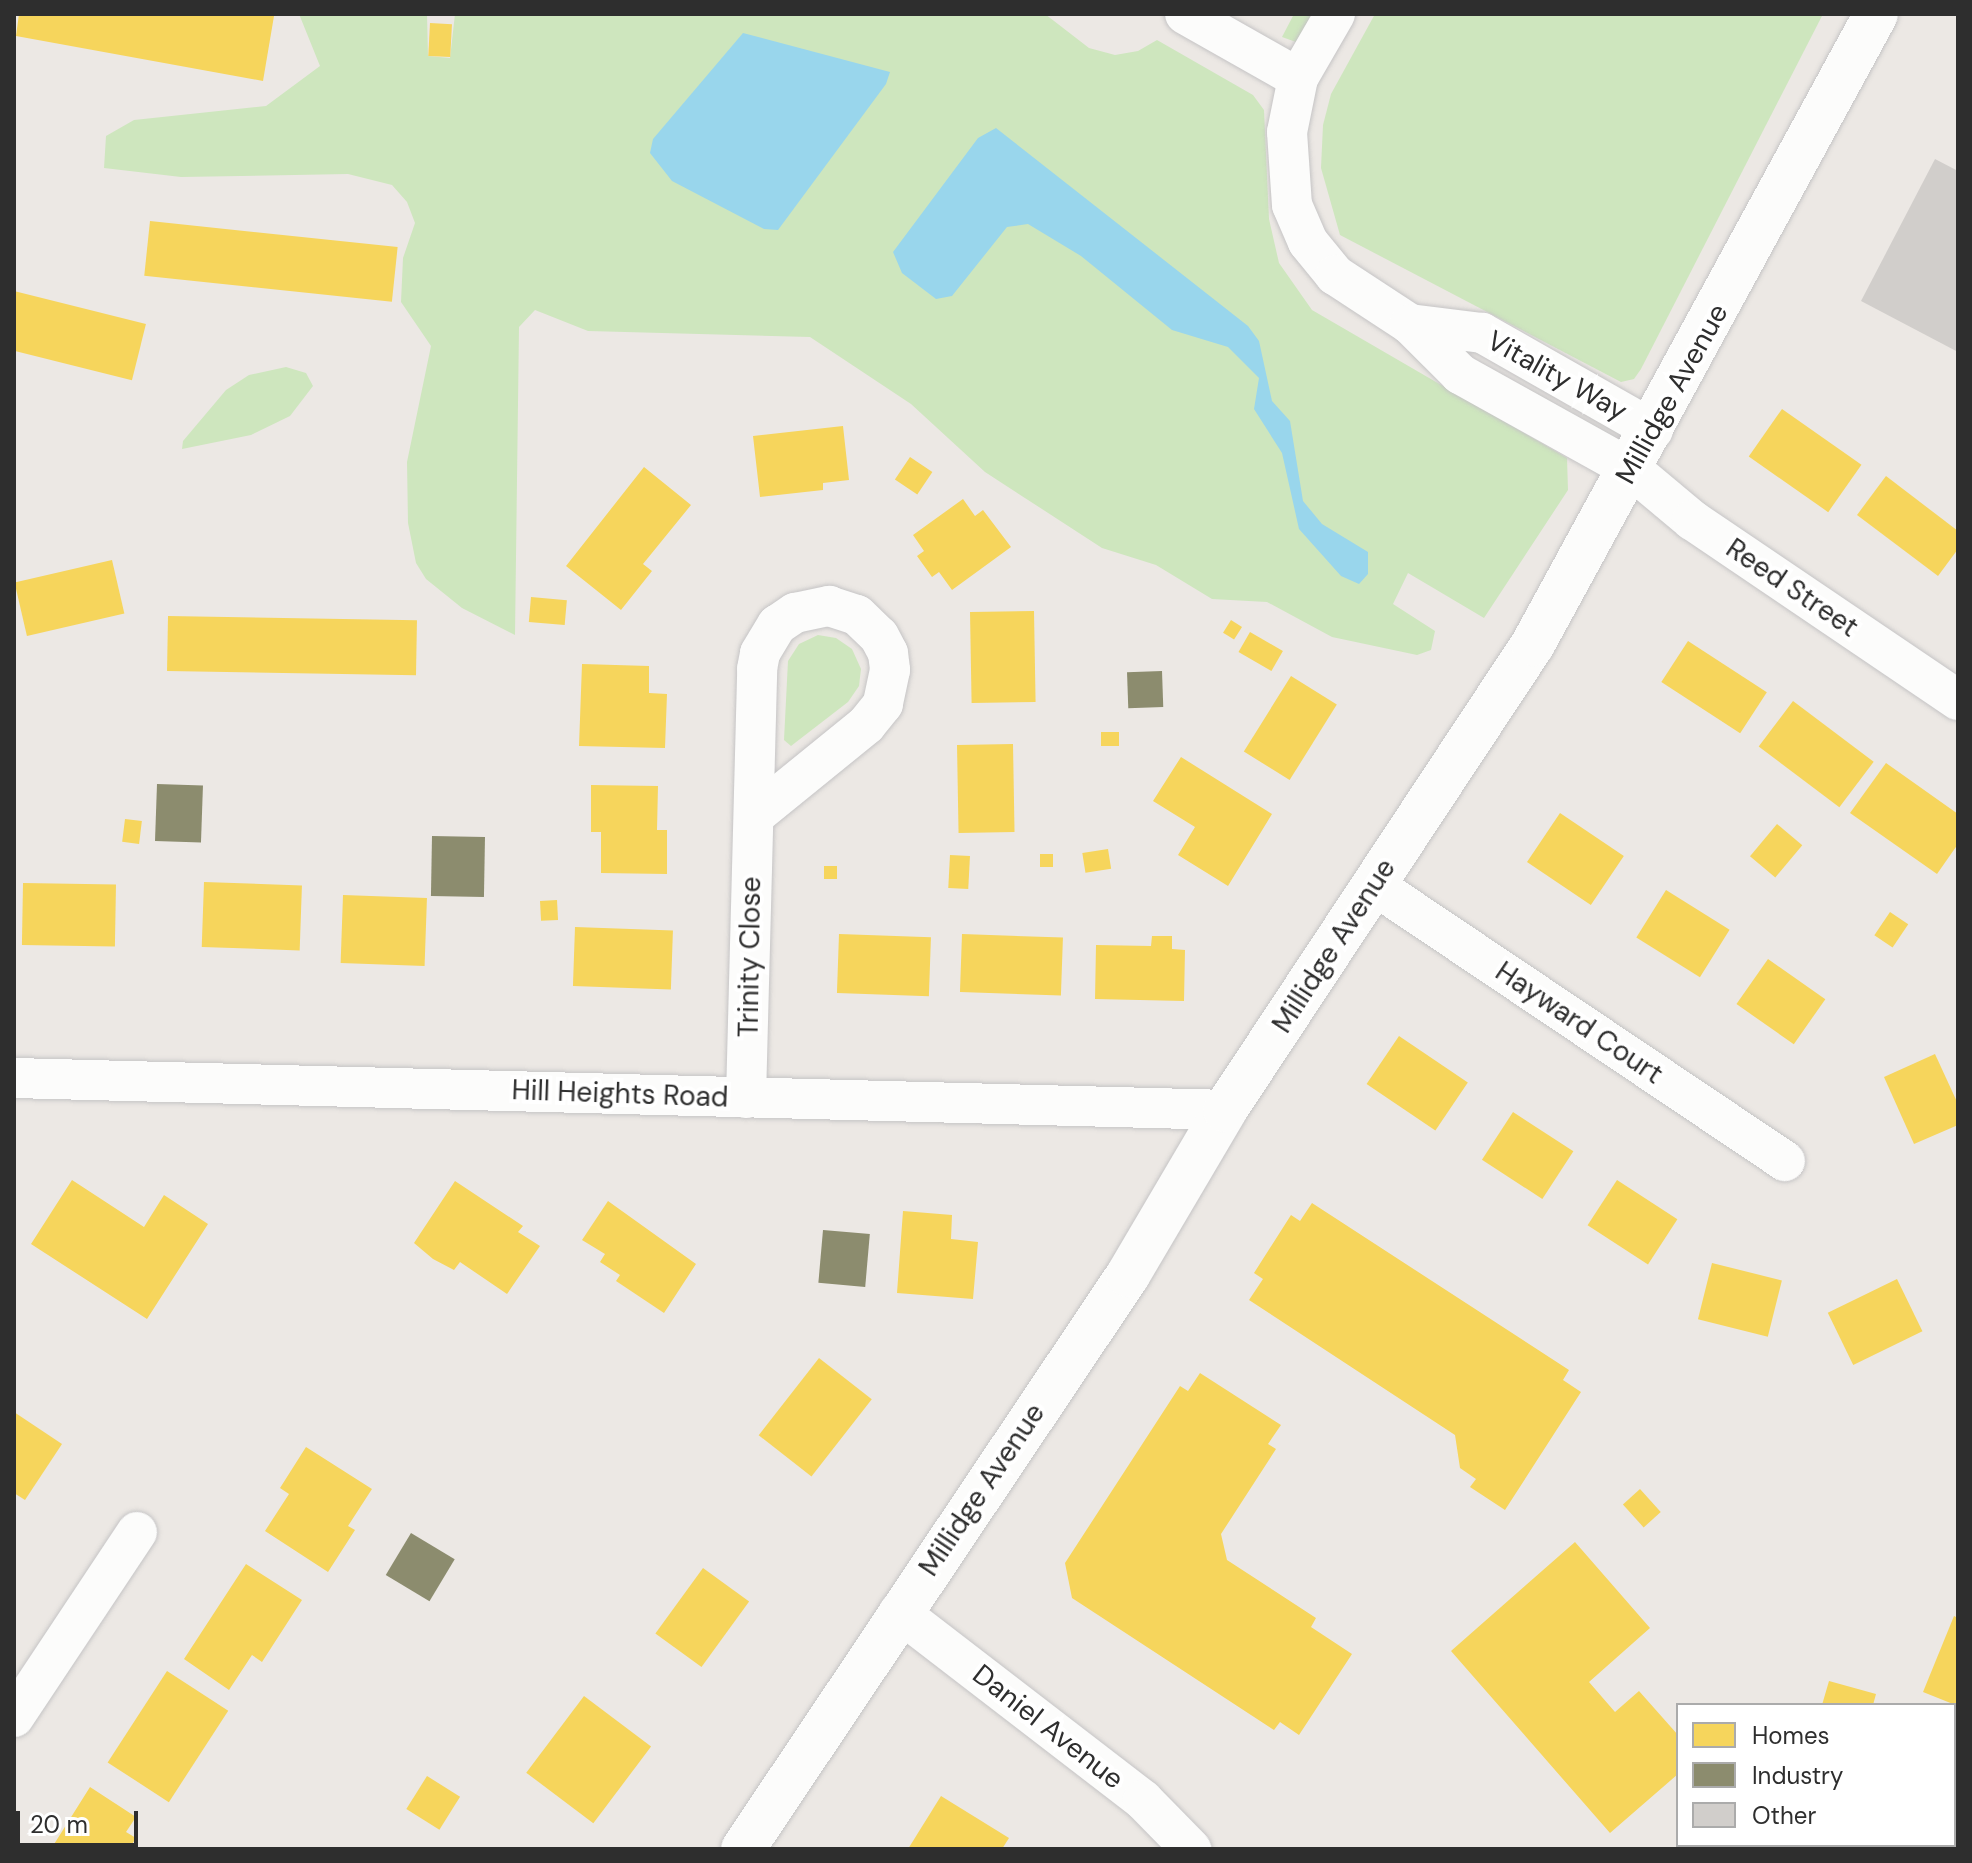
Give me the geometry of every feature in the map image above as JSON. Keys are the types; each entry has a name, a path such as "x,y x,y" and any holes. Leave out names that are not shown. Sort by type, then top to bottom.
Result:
{"street":[{"path":"1185,14 1298,78"},
{"name":"Vitality Way","path":"1335,14 1298,78 1287,132 1292,205 1308,242 1335,275 1410,324 1460,374 1631,469"},
{"name":"Millidge Avenue","path":"743,1849 899,1612 1128,1275 1225,1110 1533,644 1653,430 1876,14"},
{"name":"Vitality Way","path":"1410,324 1482,333 1653,430"},
{"name":"Reed Street","path":"1631,469 1692,520 1958,700"},
{"name":"Trinity Close","path":"746,1098 757,669 766,639 786,619 812,607 857,615 879,636 888,653 889,689 883,704 866,725 754,816"},
{"name":"Hayward Court","path":"1374,885 1785,1161"},
{"name":"Hill Heights Road","path":"14,1078 1225,1110"},
{"path":"14,1717 137,1532"},
{"name":"Daniel Avenue","path":"899,1612 1143,1800 1191,1849"}],"green space":[{"path":"299,14 427,14 428,56 450,58 455,14 1045,14 1089,48 1115,55 1138,51 1157,40 1253,95 1264,110 1269,219 1279,263 1312,310 1567,458 1568,490 1484,618 1408,573 1393,604 1435,631 1431,650 1417,655 1332,637 1267,602 1212,599 1156,565 1102,548 985,472 911,404 810,337 588,331 535,310 519,327 515,635 462,608 426,579 416,563 408,523 407,462 431,346 401,302 403,258 415,223 407,202 392,185 348,174 181,177 104,168 106,136 134,120 266,106 320,66"},
{"path":"1294,14 1323,14 1296,42 1282,37"},
{"path":"1375,14 1823,14 1641,369 1634,379 1621,382 1340,235 1321,168 1323,125 1331,94"},
{"path":"286,367 306,373 313,386 290,416 251,435 182,449 183,441 226,390 249,375"},
{"path":"818,635 836,638 852,649 861,669 859,686 848,702 791,746 784,740 788,661 799,644"}],"water":[{"path":"743,33 890,72 886,84 778,230 764,229 672,181 650,153 653,139"},
{"path":"996,128 1248,326 1259,341 1272,401 1290,421 1303,501 1322,524 1368,552 1368,574 1359,584 1341,576 1299,529 1282,453 1254,409 1259,378 1228,347 1172,330 1081,256 1028,224 1007,227 952,296 936,299 902,273 893,252 978,138"}],"building: Homes":[{"path":"19,14 274,16 263,81 16,36"},
{"path":"430,23 452,24 450,57 428,56"},
{"path":"150,221 398,247 392,302 144,276"},
{"path":"14,291 146,324 132,380 14,351"},
{"path":"1782,409 1861,465 1828,512 1749,457"},
{"path":"843,426 849,480 823,483 823,490 760,497 753,436"},
{"path":"910,457 932,472 917,494 895,479"},
{"path":"644,467 691,505 643,564 652,571 621,610 566,566"},
{"path":"1886,476 1958,531 1958,549 1938,576 1857,515"},
{"path":"963,499 975,516 983,510 1011,547 952,590 939,572 932,577 917,556 924,551 913,535"},
{"path":"112,560 124,614 27,636 15,582"},
{"path":"531,597 567,600 565,625 529,622"},
{"path":"1034,611 1036,702 972,703 970,612"},
{"path":"168,616 417,620 416,675 167,671"},
{"path":"1231,620 1242,627 1234,640 1223,633"},
{"path":"1250,632 1283,651 1271,671 1238,652"},
{"path":"1688,641 1767,692 1740,733 1661,682"},
{"path":"582,664 649,666 649,693 667,694 665,748 579,746"},
{"path":"1291,676 1337,705 1290,780 1244,751"},
{"path":"1793,701 1874,762 1839,807 1759,747"},
{"path":"1101,732 1119,732 1119,746 1101,746"},
{"path":"1013,744 1015,832 959,833 957,745"},
{"path":"1181,757 1272,814 1228,886 1178,855 1195,827 1153,801"},
{"path":"1886,763 1958,814 1958,844 1937,874 1850,813"},
{"path":"591,785 658,786 657,830 667,830 667,874 601,873 601,832 591,832"},
{"path":"1560,813 1624,856 1591,905 1527,862"},
{"path":"125,819 142,821 139,844 122,842"},
{"path":"1777,824 1802,845 1775,877 1750,856"},
{"path":"1108,849 1111,869 1085,873 1082,853"},
{"path":"1040,854 1053,854 1053,867 1040,867"},
{"path":"950,855 970,856 968,889 948,888"},
{"path":"824,866 837,866 837,879 824,879"},
{"path":"204,882 302,885 300,950 202,947"},
{"path":"23,883 116,885 115,947 22,945"},
{"path":"1666,890 1730,930 1700,977 1636,937"},
{"path":"343,895 427,898 425,966 341,963"},
{"path":"557,900 558,920 541,921 540,901"},
{"path":"1890,912 1908,924 1893,948 1874,935"},
{"path":"575,927 673,930 671,989 573,986"},
{"path":"839,934 931,937 929,996 837,993"},
{"path":"962,934 1063,938 1061,995 960,992"},
{"path":"1152,936 1172,936 1172,949 1185,950 1184,1001 1095,999 1096,945 1151,946"},
{"path":"1768,959 1825,999 1794,1044 1736,1004"},
{"path":"1399,1036 1468,1082 1435,1130 1367,1084"},
{"path":"1935,1054 1958,1104 1958,1125 1914,1144 1884,1077"},
{"path":"1513,1112 1573,1151 1542,1199 1482,1160"},
{"path":"72,1180 144,1227 164,1195 208,1224 147,1319 31,1244"},
{"path":"1617,1180 1677,1219 1648,1265 1588,1225"},
{"path":"455,1181 523,1226 518,1232 540,1246 507,1294 460,1262 454,1270 433,1259 414,1243"},
{"path":"608,1201 696,1264 664,1313 616,1281 620,1275 600,1262 605,1254 582,1240"},
{"path":"1312,1203 1569,1370 1563,1380 1581,1392 1505,1510 1470,1487 1476,1479 1460,1468 1455,1435 1249,1300 1263,1279 1254,1273 1291,1215 1300,1221"},
{"path":"903,1211 952,1215 951,1239 978,1242 973,1299 897,1293"},
{"path":"1712,1263 1782,1280 1768,1337 1698,1319"},
{"path":"1897,1279 1922,1331 1853,1365 1828,1313"},
{"path":"819,1358 872,1399 811,1476 759,1435"},
{"path":"1200,1373 1281,1425 1268,1444 1276,1449 1221,1534 1227,1560 1316,1618 1311,1627 1352,1654 1299,1735 1280,1722 1274,1730 1072,1598 1065,1563 1180,1386 1188,1391"},
{"path":"14,1412 62,1444 25,1500 14,1493"},
{"path":"306,1447 372,1489 348,1526 355,1530 328,1572 265,1531 289,1494 280,1488"},
{"path":"1640,1489 1661,1512 1644,1527 1623,1504"},
{"path":"1575,1542 1650,1628 1589,1682 1615,1712 1639,1691 1676,1733 1676,1776 1610,1833 1451,1651"},
{"path":"246,1564 302,1600 262,1662 252,1655 229,1690 184,1659"},
{"path":"703,1568 749,1602 702,1667 655,1634"},
{"path":"1954,1616 1958,1618 1958,1706 1923,1692"},
{"path":"167,1671 228,1711 169,1802 108,1762"},
{"path":"1829,1681 1876,1694 1874,1703 1823,1703"},
{"path":"584,1696 651,1747 593,1823 526,1773"},
{"path":"427,1776 460,1797 439,1830 406,1809"},
{"path":"90,1787 136,1817 126,1832 136,1838 129,1849 51,1849"},
{"path":"941,1796 1009,1838 1002,1849 908,1849"}],"building: Industry":[{"path":"1162,671 1163,707 1128,708 1127,672"},
{"path":"157,784 203,786 201,843 155,841"},
{"path":"432,836 485,837 484,897 431,896"},
{"path":"823,1230 870,1234 865,1287 818,1283"},
{"path":"411,1533 455,1559 429,1601 386,1575"}],"building: Other":[{"path":"1935,159 1958,171 1958,352 1861,301"}]}
